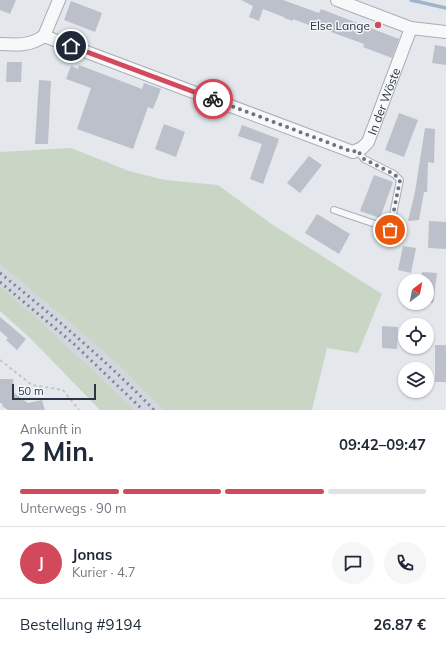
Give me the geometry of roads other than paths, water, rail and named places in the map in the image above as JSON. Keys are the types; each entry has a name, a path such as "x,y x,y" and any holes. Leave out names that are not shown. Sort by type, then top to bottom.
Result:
{"street":[{"path":"0,44 16,45 36,42 44,36 58,0"},
{"path":"337,0 411,28 446,32"},
{"name":"In der Wöste","path":"357,150 362,148 368,142 411,28"},
{"path":"44,36 353,152 357,150"}],"lane":[{"path":"334,210 390,230 400,180 394,174 364,159 357,150"}],"waterway":[{"path":"411,0 446,8"}],"railway":[{"path":"0,273 98,356 154,410"},
{"path":"0,282 74,344 143,410"}],"place":[{"name":"Else Lange","path":"378,25"}]}
